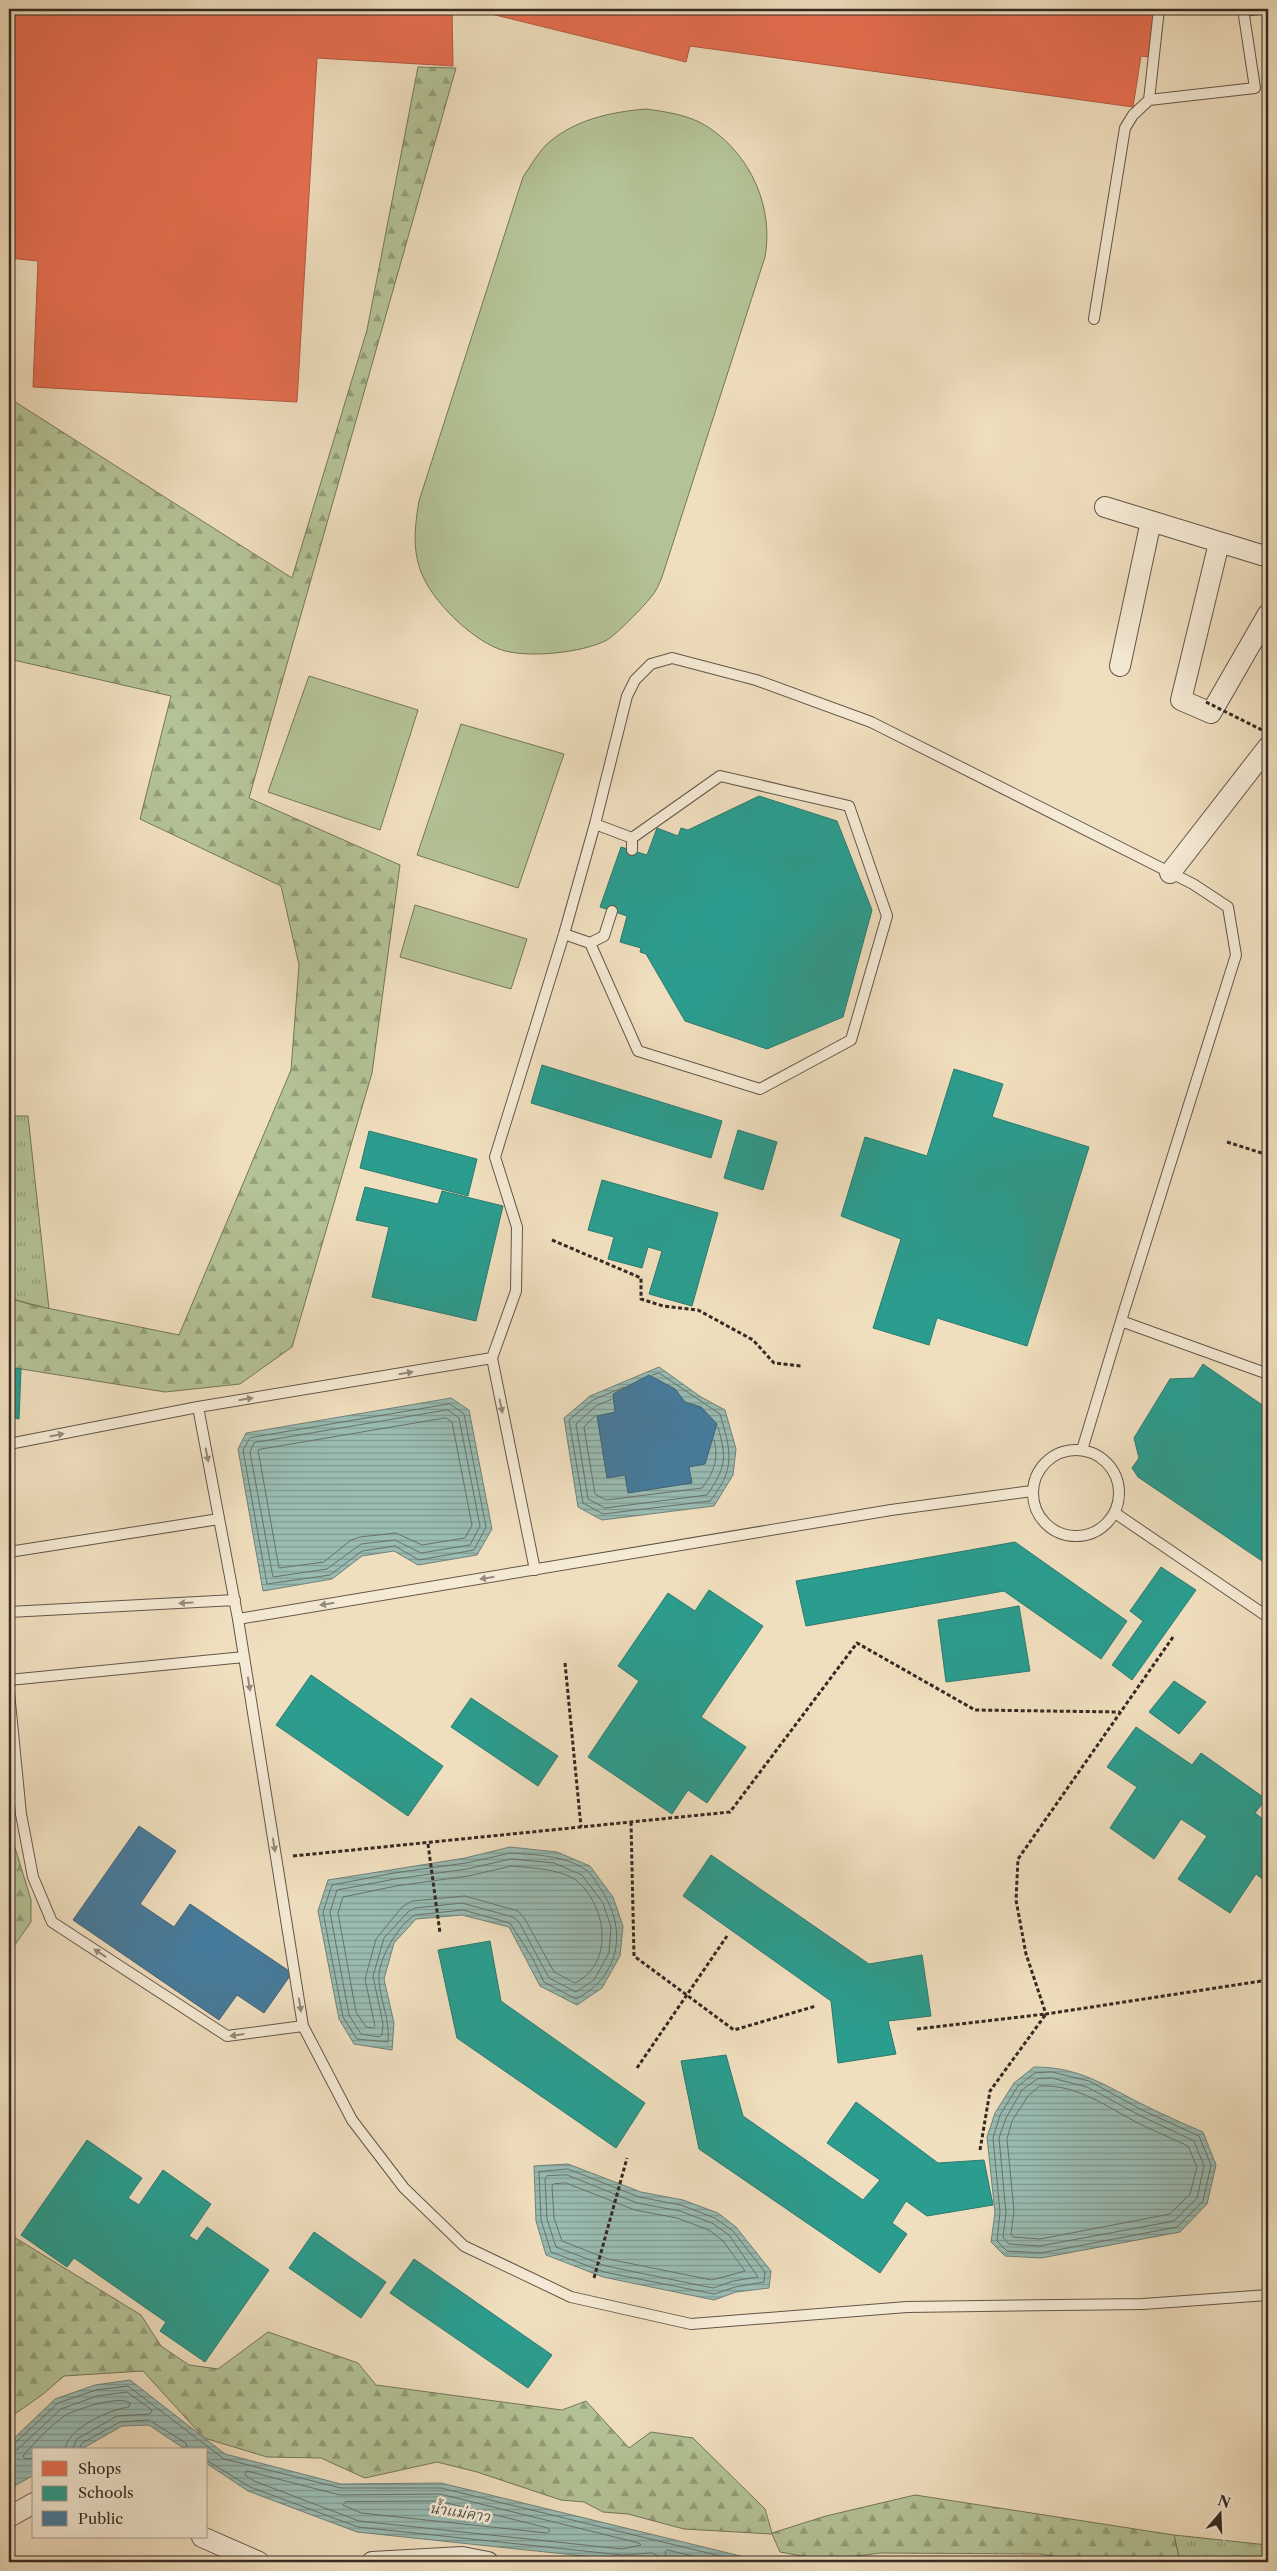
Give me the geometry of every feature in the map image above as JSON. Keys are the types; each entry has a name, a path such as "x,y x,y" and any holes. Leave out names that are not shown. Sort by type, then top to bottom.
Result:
{"street":[{"path":"1105,507 1268,557"},
{"path":"1120,666 1151,521"},
{"path":"1219,543 1181,700 1211,713 1268,614"},
{"path":"1170,873 1268,748"},
{"path":"9,2517 32,2504"},
{"path":"204,2538 259,2562"},
{"path":"372,2562 462,2557 488,2562"}],"lane":[{"path":"1149,100 1159,9"},
{"path":"1094,319 1125,128 1132,115 1149,100 1255,88 1244,10 1258,9"},
{"path":"535,1570 492,1358 516,1291 517,1227 495,1157 564,934 595,824 627,696 635,680 651,664 672,658 756,680 871,722 1193,884 1228,907 1236,955 1082,1450"},
{"path":"590,943 638,1051 760,1089 851,1040 887,916 850,806 720,776 632,838"},
{"path":"595,824 632,838"},
{"path":"632,838 632,850"},
{"path":"564,934 590,943 604,936 612,911"},
{"path":"1121,1321 1268,1374"},
{"path":"9,1444 198,1407 492,1358"},
{"path":"198,1407 238,1619 303,2026 352,2120 404,2188 464,2246 571,2297 691,2324 907,2307 1143,2304 1268,2295"},
{"path":"1082,1450 1101,1458 1115,1474 1120,1494 1115,1513 1094,1533 1065,1536 1041,1519 1032,1491 1036,1474 1048,1460 1064,1451 1082,1450"},
{"path":"238,1619 891,1510 1032,1491"},
{"path":"1115,1513 1268,1617"},
{"path":"9,1552 219,1519"},
{"path":"9,1612 234,1600"},
{"path":"9,1680 244,1657"},
{"path":"9,1692 21,1814 33,1877 52,1922 226,2036 303,2026"}],"path":[{"path":"1206,702 1268,733"},
{"path":"1227,1142 1268,1155"},
{"path":"552,1240 641,1278 641,1299 663,1306 698,1310 753,1340 774,1363 801,1366"},
{"path":"1046,2014 1026,1954 1016,1900 1018,1859 1173,1637"},
{"path":"276,1858 730,1812 857,1643 974,1710 1120,1712"},
{"path":"565,1663 581,1827"},
{"path":"631,1822 634,1956 734,2030 816,2006"},
{"path":"428,1844 440,1933"},
{"path":"637,2068 727,1936"},
{"path":"917,2029 1046,2014 1268,1980"},
{"path":"980,2150 990,2091 1046,2014"},
{"path":"594,2278 627,2158"}],"green space":[{"path":"418,67 456,68 249,798 400,865 372,1073 292,1347 240,1384 165,1392 9,1367 9,1298 32,1305 179,1335 291,1070 299,965 281,886 140,819 171,696 9,659 9,398 292,578 367,330"},
{"path":"646,109 678,115 701,123 723,139 736,152 756,184 762,202 767,238 765,257 662,577 654,593 617,632 607,640 596,645 553,653 523,654 510,652 488,644 464,627 443,606 426,583 418,563 415,545 419,501 523,177 546,145 568,129 606,115"},
{"path":"309,676 418,710 380,830 268,792"},
{"path":"461,724 564,754 518,888 417,855"},
{"path":"415,905 527,939 511,989 400,957"},
{"path":"9,1116 28,1116 49,1309 9,1298"},
{"path":"9,1800 13,1841 31,1900 31,1922 9,1953"},
{"path":"9,2234 141,2315 161,2346 189,2365 218,2369 268,2332 358,2363 376,2385 562,2410 586,2401 629,2448 651,2432 693,2438 765,2509 772,2533 826,2516 915,2495 1174,2535 1180,2562 1087,2562 1040,2554 881,2553 824,2560 780,2552 772,2534 684,2529 628,2514 603,2512 584,2502 561,2500 477,2472 437,2462 365,2478 321,2458 267,2457 204,2438 143,2371 64,2376 42,2395 9,2418"},
{"path":"1174,2535 1268,2545 1268,2562 1180,2562"}],"water":[{"path":"659,1367 701,1397 725,1410 736,1449 733,1475 714,1506 602,1520 578,1507 564,1418 590,1396"},
{"path":"451,1398 469,1410 492,1529 477,1555 418,1565 394,1551 362,1556 332,1579 263,1591 238,1449 246,1433"},
{"path":"510,1847 557,1852 590,1866 613,1897 623,1926 620,1956 602,1988 577,2005 540,1986 509,1927 462,1915 416,1919 394,1943 384,1979 394,2023 392,2050 354,2044 339,2019 318,1911 328,1880 465,1858"},
{"path":"1034,2067 1066,2070 1092,2079 1203,2132 1216,2165 1207,2204 1180,2232 1041,2258 1005,2256 991,2242 995,2213 987,2137 995,2113 1014,2083"},
{"path":"568,2164 641,2192 683,2200 718,2213 736,2227 771,2271 769,2288 736,2292 714,2300 603,2277 546,2255 536,2221 534,2166"},
{"name":"น้ำแม่คาว","path":"130,2380 225,2454 341,2484 441,2483 761,2561 784,2562 660,2562 652,2558 621,2560 357,2532 248,2491 208,2464 208,2448 183,2448 149,2425 122,2426 84,2448 32,2448 32,2476 9,2489 9,2443 55,2399 95,2385"}],"building: Shops":[{"path":"9,9 452,9 453,66 317,58 297,402 33,387 38,261 9,258"},
{"path":"471,9 1155,9 1150,57 1141,56 1133,107 690,46 686,62"}],"building: Schools":[{"path":"759,796 837,821 872,910 843,1017 767,1049 685,1021 646,954 640,952 641,948 620,942 627,916 600,907 621,847 647,855 657,828 678,836 681,828 688,830"},
{"path":"542,1065 722,1121 711,1158 531,1103"},
{"path":"954,1069 1003,1084 992,1117 1089,1147 1027,1346 937,1318 929,1345 873,1328 901,1239 841,1216 865,1137 927,1156"},
{"path":"738,1130 777,1142 763,1190 724,1178"},
{"path":"369,1131 477,1159 468,1196 360,1168"},
{"path":"602,1180 718,1213 692,1306 649,1294 662,1251 648,1247 642,1268 608,1259 614,1237 588,1230"},
{"path":"365,1187 438,1204 442,1191 503,1206 476,1321 372,1297 389,1227 356,1220"},
{"path":"1203,1364 1268,1409 1268,1565 1138,1477 1132,1468 1139,1458 1134,1438 1170,1379 1194,1378"},
{"path":"9,1367 21,1369 19,1419 9,1417"},
{"path":"1015,1542 1127,1621 1101,1659 1004,1591 806,1626 796,1581"},
{"path":"1161,1567 1196,1590 1132,1680 1112,1665 1143,1621 1130,1611"},
{"path":"709,1590 763,1626 701,1717 746,1747 707,1803 688,1790 672,1814 588,1757 639,1681 618,1666 668,1593 695,1611"},
{"path":"1019,1606 1030,1671 946,1682 938,1620"},
{"path":"311,1675 443,1766 408,1816 276,1725"},
{"path":"1174,1681 1206,1702 1179,1734 1149,1712"},
{"path":"471,1698 558,1756 538,1786 451,1727"},
{"path":"1136,1727 1192,1765 1201,1753 1266,1799 1255,1813 1268,1823 1268,1883 1256,1874 1230,1913 1178,1879 1207,1836 1181,1819 1154,1859 1110,1828 1137,1787 1107,1767"},
{"path":"711,1855 869,1964 922,1955 931,2016 888,2021 896,2054 838,2063 831,2001 683,1896"},
{"path":"490,1941 501,2001 645,2103 616,2148 457,2038 438,1950"},
{"path":"726,2055 743,2116 863,2200 880,2180 827,2143 856,2102 938,2163 984,2160 993,2205 927,2216 906,2201 892,2223 907,2234 880,2273 699,2149 681,2061"},
{"path":"87,2140 142,2178 128,2198 139,2205 163,2170 211,2204 189,2236 197,2241 207,2227 269,2270 205,2362 160,2331 166,2322 74,2258 67,2267 21,2235"},
{"path":"314,2232 386,2282 361,2318 289,2268"},
{"path":"414,2259 552,2355 528,2388 390,2293"}],"building: Public":[{"path":"649,1375 675,1389 685,1402 701,1407 717,1424 705,1464 689,1467 692,1483 628,1493 625,1475 607,1478 597,1416 615,1412 613,1394"},
{"path":"139,1826 176,1851 140,1904 174,1927 190,1904 292,1973 264,2013 237,1995 219,2020 73,1920"}]}
